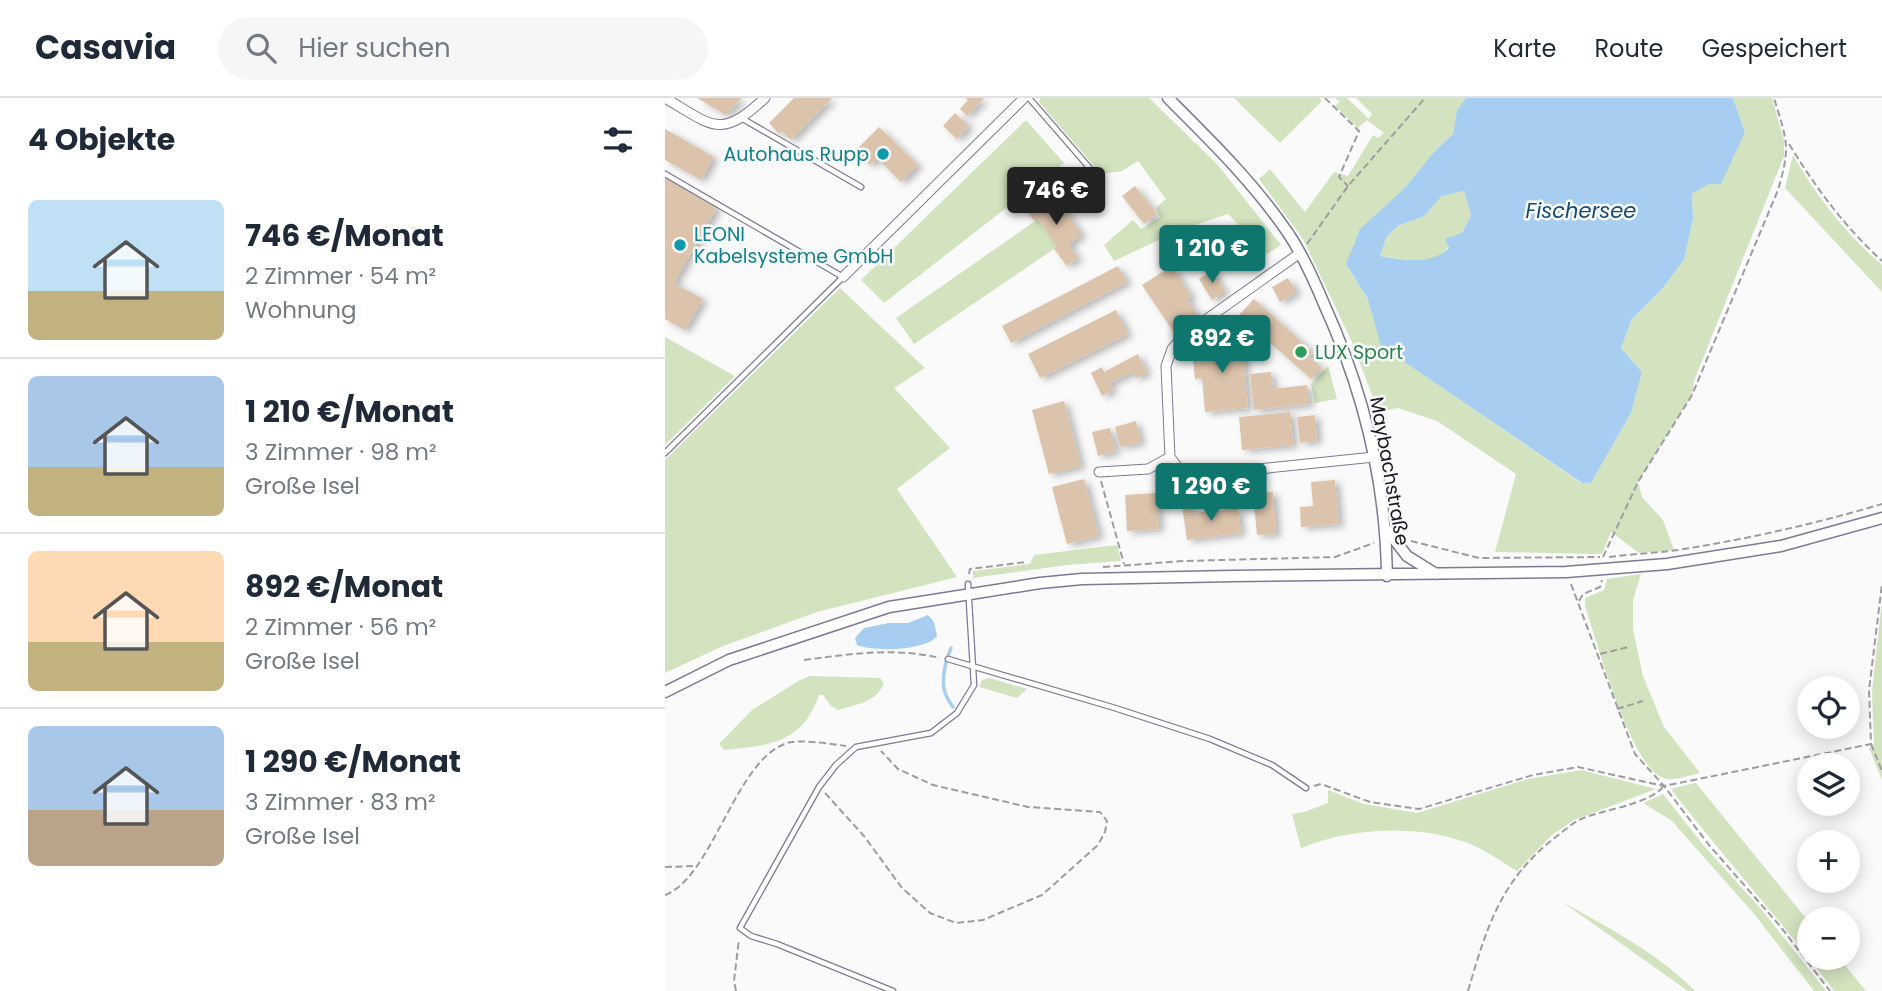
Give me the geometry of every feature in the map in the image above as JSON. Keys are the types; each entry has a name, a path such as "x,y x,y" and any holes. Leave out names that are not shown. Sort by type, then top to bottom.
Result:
{"street":[{"path":"665,98 713,124 727,125 743,119 765,98"},
{"path":"843,276 1027,98"},
{"name":"Maybachstraße","path":"1168,98 1243,174 1288,233 1336,330 1353,372 1370,430 1385,527 1387,576"},
{"path":"1300,253 1183,336 1172,349 1166,366 1170,457 1179,469 1201,475 1374,457"},
{"path":"1099,472 1148,469 1170,457"},
{"path":"665,692 729,660 773,644 889,607 969,589 1082,579 1439,576 1566,572 1667,564 1781,545 1882,519"},
{"path":"1385,527 1407,555 1439,576"}],"lane":[{"path":"1027,98 1094,173 1098,198"},
{"path":"743,119 861,187"},
{"path":"665,174 843,276 665,453"},
{"path":"893,991 751,936 740,928 819,787 836,765 856,747 931,733 957,713 974,685 969,589"},
{"path":"948,659 1210,739 1272,765 1306,788"}],"path":[{"path":"1325,98 1359,131 1339,177 1348,187"},
{"path":"1300,253 1348,187 1425,98"},
{"path":"1774,98 1788,143 1811,180 1853,234 1882,261"},
{"path":"1603,557 1638,482 1692,395 1778,190 1788,143"},
{"path":"1099,472 1124,565"},
{"path":"1401,540 1415,541 1479,558 1603,557 1674,550 1749,538 1822,522 1882,504"},
{"path":"969,589 970,569 1026,562"},
{"path":"1882,584 1869,690 1871,744 1882,771"},
{"path":"1579,601 1583,594 1594,590"},
{"path":"1576,594 1616,709 1635,754 1780,926 1830,991"},
{"path":"1599,654 1628,647"},
{"path":"804,660 868,651 923,654 948,659"},
{"path":"1616,709 1643,701"},
{"path":"665,895 673,892 698,866 723,820 758,766 773,751 789,742 833,744"},
{"path":"1306,788 1321,784 1370,802 1419,809 1533,775 1578,766 1664,786 1871,744"},
{"path":"819,787 864,836 902,888 930,914 956,923 983,920 1042,895 1098,845 1105,832 1107,821 1100,812 1028,807 933,785 898,769 885,756"},
{"path":"1468,991 1485,934 1512,880 1545,846 1578,821 1641,800 1659,792 1664,786"},
{"path":"665,867 698,866"},
{"path":"736,991 734,981 740,928"}],"green space":[{"path":"1040,98 1149,98 1217,164 1281,245 1267,254 1228,214 1180,230 1114,261 1104,245 1133,220 1141,229 1160,217 1156,208 1166,199 1138,161 1122,171 1101,174 1039,102"},
{"path":"1234,98 1319,98 1322,101 1280,143"},
{"path":"1335,98 1347,98 1369,119 1372,114 1356,98 1466,98 1457,110 1453,134 1432,154 1346,264 1368,299 1382,346 1581,483 1591,483 1631,413 1642,372 1621,348 1632,319 1662,289 1684,260 1693,219 1692,194 1709,184 1745,132 1733,98 1772,98 1784,141 1784,156 1694,381 1692,395 1638,482 1642,497 1663,520 1674,550 1639,553 1611,532 1602,554 1495,552 1516,474 1437,421 1398,408 1375,413 1375,403 1352,342 1303,239 1259,179 1270,169 1305,212 1334,172 1348,176 1373,135 1378,138 1384,133 1367,120 1358,128 1335,106 1341,100"},
{"path":"1026,120 1064,163 884,303 861,280"},
{"path":"1793,155 1833,214 1882,265 1882,292 1785,188"},
{"path":"1464,191 1471,215 1462,233 1438,258 1416,261 1380,256 1387,236 1399,225 1423,217 1442,196"},
{"path":"1038,219 1057,247 914,344 896,318"},
{"path":"840,288 925,368 894,388 950,448 897,489 957,577 817,612 723,646 665,673 665,460"},
{"path":"665,337 735,376 665,445"},
{"path":"1328,366 1337,399 1315,403 1311,384"},
{"path":"1117,545 1121,561 1067,565 973,578 973,571 1030,564 1034,555"},
{"path":"1641,574 1633,600 1633,629 1643,676 1664,727 1700,773 1676,779 1663,778 1651,768 1639,751 1616,700 1585,606 1585,598 1604,590 1607,579"},
{"path":"1882,601 1882,780 1869,748 1874,746 1872,690"},
{"path":"810,676 880,678 884,683 871,699 838,710 831,706 823,695 819,695 803,724 782,739 724,750 719,744 752,710"},
{"path":"989,678 1027,689 1017,698 979,687 982,680"},
{"path":"1581,770 1656,789 1574,820 1552,835 1517,871 1472,845 1425,833 1361,833 1320,841 1301,848 1292,814 1328,803 1328,790 1364,804 1417,813 1528,779"},
{"path":"1696,783 1797,907 1797,944 1672,791 1673,788"},
{"path":"1663,794 1797,954 1797,969 1755,915 1671,820 1643,803"},
{"path":"1561,901 1648,953 1695,991 1688,991"},
{"path":"1798,970 1809,970 1826,991 1814,991"},
{"path":"1818,970 1849,970 1866,991 1834,991"}],"water":[{"name":"Fischersee","path":"1466,98 1733,98 1745,132 1721,184 1709,184 1692,194 1693,219 1684,260 1662,289 1632,319 1621,348 1642,372 1631,413 1591,483 1582,483 1381,346 1368,299 1346,264 1360,229 1405,188 1432,154 1453,134 1457,110","holes":["1464,191 1471,215 1462,233 1445,239 1449,248 1442,254 1416,260 1380,256 1387,236 1399,225 1423,217 1442,196"]},
{"path":"928,615 934,622 937,636 922,645 875,649 857,645 855,638 864,628 889,623 908,623"}],"building":[{"path":"697,98 742,98 726,115"},
{"path":"794,98 832,98 791,140 782,131 779,134 769,123"},
{"path":"965,98 984,98 967,116 960,109 968,100"},
{"path":"955,113 969,126 957,139 943,126"},
{"name":"Autohaus Rupp","path":"879,127 918,165 901,182 877,158 870,165 856,150"},
{"path":"665,129 714,157 701,180 665,160"},
{"name":"LEONI Kabelsysteme GmbH","path":"665,177 717,207 674,283 703,299 685,330 665,319"},
{"path":"1135,186 1157,214 1144,224 1122,196"},
{"path":"1035,195 1045,209 1058,200 1082,234 1069,245 1078,258 1067,266 1054,249 1057,247 1038,219 1035,222 1022,204"},
{"path":"1118,266 1127,282 1011,343 1002,326"},
{"path":"1172,266 1192,297 1187,299 1197,315 1173,331 1142,285"},
{"path":"1212,271 1225,291 1212,300 1199,279"},
{"path":"1288,278 1297,292 1280,302 1272,287"},
{"path":"1254,299 1313,352 1309,357 1322,368 1311,379 1239,315"},
{"path":"1116,310 1128,334 1040,378 1028,354"},
{"path":"1242,339 1248,408 1205,412 1202,378 1195,379 1193,358 1199,343"},
{"path":"1138,354 1147,373 1136,378 1133,372 1109,383 1113,390 1102,396 1091,373 1102,367 1104,372"},
{"path":"1271,372 1273,389 1307,385 1309,404 1254,410 1250,374"},
{"path":"1064,401 1081,466 1049,474 1032,410"},
{"path":"1290,412 1293,445 1242,450 1239,417"},
{"path":"1315,415 1317,441 1300,443 1297,417"},
{"path":"1136,421 1141,442 1120,447 1115,427"},
{"path":"1110,428 1116,451 1098,456 1092,432"},
{"path":"1084,479 1099,536 1067,544 1052,487"},
{"path":"1335,480 1339,524 1301,527 1300,507 1313,506 1311,482"},
{"path":"1273,492 1276,534 1257,535 1253,493"},
{"path":"1157,493 1159,529 1127,531 1125,495"},
{"path":"1193,504 1194,513 1238,508 1241,533 1187,540 1182,505"}],"waterway":[{"path":"948,656 951,648"},
{"path":"946,662 944,686 946,696 953,707"}],"place":[{"name":"Autohaus Rupp","path":"883,154"},
{"name":"LEONI Kabelsysteme GmbH","path":"680,245"},
{"name":"LUX Sport","path":"1301,352"}]}
